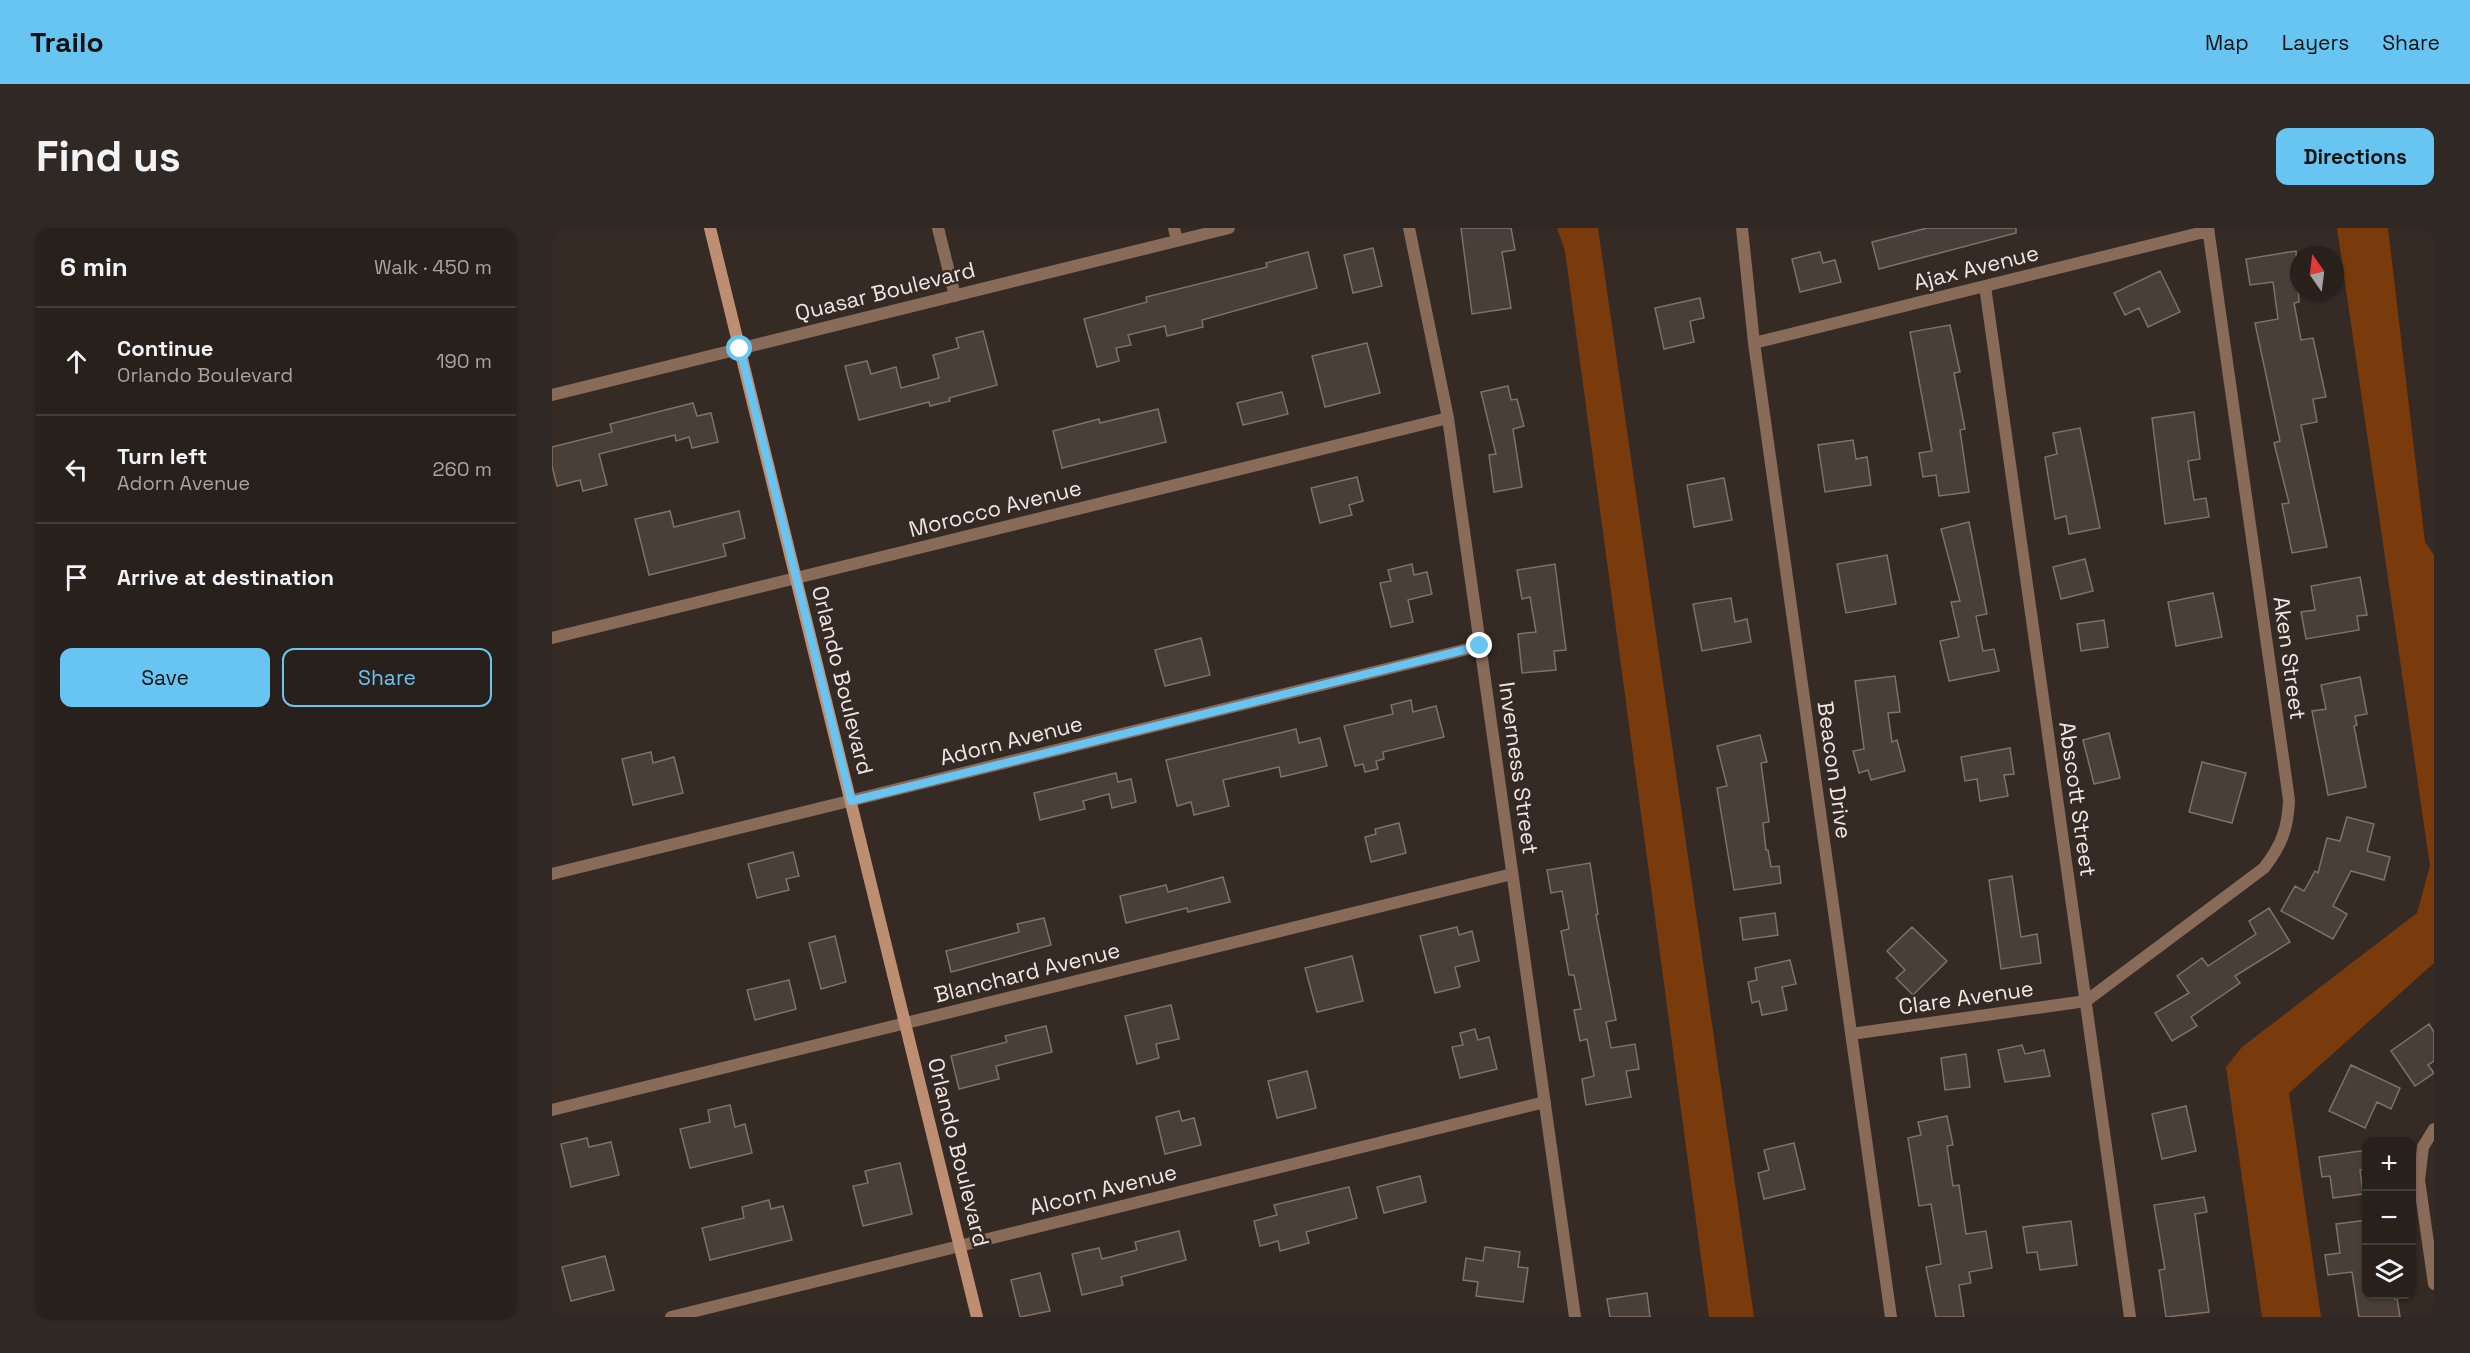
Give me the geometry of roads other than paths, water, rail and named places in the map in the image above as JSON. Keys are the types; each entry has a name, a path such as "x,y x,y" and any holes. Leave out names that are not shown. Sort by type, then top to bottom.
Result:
{"street":[{"name":"Orlando Boulevard","path":"710,228 977,1317"},
{"path":"938,228 955,296"},
{"path":"1174,228 1178,241"},
{"name":"Quasar Boulevard","path":"552,395 1229,228"},
{"name":"Inverness Street","path":"1409,228 1448,418 1575,1317"},
{"name":"Beacon Drive","path":"1742,228 1754,343 1891,1317"},
{"name":"Ajax Avenue","path":"1754,343 2208,230"},
{"name":"Aken Street","path":"2086,1001 2264,868 2280,847 2288,823 2289,800 2208,230"},
{"name":"Abscott Street","path":"1985,286 2130,1317"},
{"name":"Morocco Avenue","path":"552,638 1448,418"},
{"name":"Adorn Avenue","path":"552,874 1480,646"},
{"name":"Blanchard Avenue","path":"552,1110 1512,874"},
{"name":"Clare Avenue","path":"1851,1034 2086,1001"},
{"name":"Alcorn Avenue","path":"671,1317 1545,1102"},
{"path":"2434,1129 2423,1147 2419,1180 2434,1284"}]}
